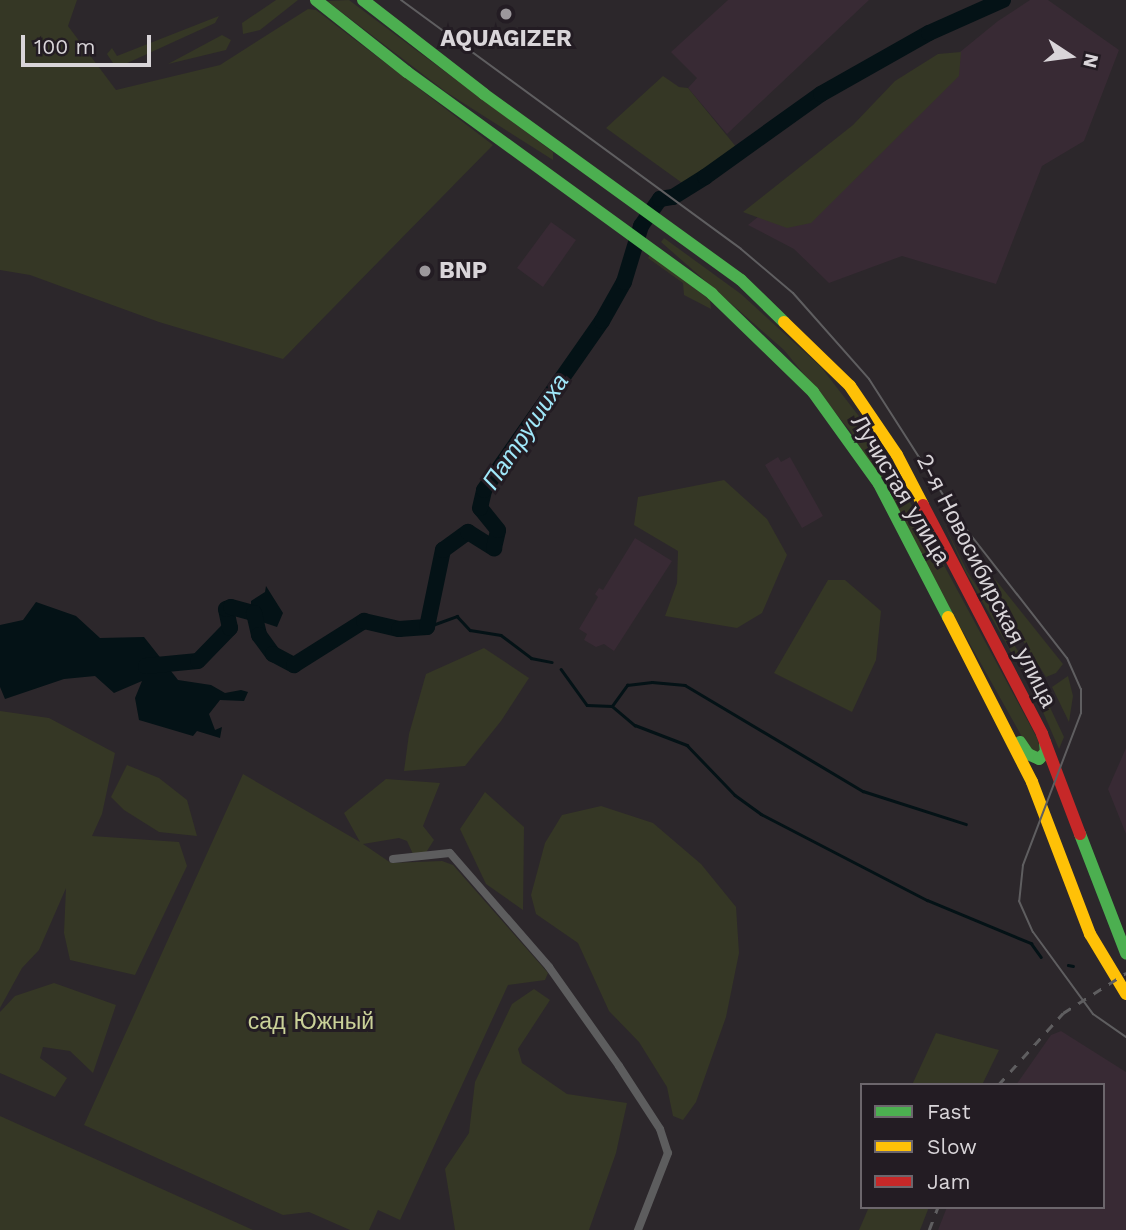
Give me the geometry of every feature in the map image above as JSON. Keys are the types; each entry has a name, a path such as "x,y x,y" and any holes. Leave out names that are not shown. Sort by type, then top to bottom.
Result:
{"main road":[{"name":"Лучистая улица","path":"316,0 664,258 759,335 832,415 878,484 992,701 1044,808 1090,934 1126,995"},
{"name":"2-я Новосибирская улица","path":"363,0 484,94 633,200 763,299 857,395 897,456 1045,742 1126,953"},
{"path":"992,701 1031,757 1044,755 1045,742"}],"street":[{"path":"393,859 450,853 548,967 619,1066 660,1129 668,1153 638,1230"}],"shaded area":[{"path":"728,0 869,0 727,134 688,88 697,78 671,52"},
{"path":"1030,0 1048,0 1119,50 1084,141 1042,166 996,284 902,256 829,283 794,249 748,225 998,21"},
{"path":"551,222 576,240 543,287 517,268"},
{"path":"778,457 781,462 790,457 823,516 802,528 765,465"},
{"path":"635,538 672,561 614,651 604,644 596,647 584,640 587,634 579,629 598,597 595,594 599,588 603,590"},
{"path":"266,586 283,613 277,627 256,620 254,627 246,610 251,609 251,601 265,592"},
{"path":"36,602 76,616 100,638 144,637 178,680 211,685 225,693 241,690 248,692 244,701 220,700 209,714 215,730 222,727 220,738 197,731 193,736 139,720 135,698 142,681 114,693 95,676 64,679 5,699 0,687 0,625 23,620"},
{"path":"1126,748 1126,834 1108,789"},
{"path":"1061,1031 1126,1072 1126,1230 938,1230 946,1209 1105,1209 1105,1083 1017,1083 1051,1035"}],"green space":[{"path":"0,0 77,0 68,26 116,90 220,65 308,9 316,10 493,145 283,359 159,322 30,275 0,270"},
{"path":"276,0 298,0 260,30 243,34 242,23"},
{"path":"349,0 553,152 553,160 446,92 327,1"},
{"path":"219,16 215,23 123,65 115,66 107,54 112,48 117,56"},
{"path":"222,35 231,40 226,50 168,64"},
{"path":"961,52 959,76 811,223 787,228 743,212 853,125 895,81 938,54"},
{"path":"663,76 679,87 688,88 737,148 685,185 606,128"},
{"path":"664,238 741,294 821,367 875,437 1037,738 1041,751 1031,753 851,432 784,350 661,242"},
{"path":"650,255 710,300 711,309 684,295 683,283 648,258"},
{"path":"724,480 767,519 787,555 762,613 737,628 665,616 677,583 678,551 634,525 638,497"},
{"path":"941,517 967,571 1034,676 1020,668 965,571"},
{"path":"966,543 1063,664 1056,673 1046,677 973,562"},
{"path":"828,580 845,580 881,611 876,660 852,712 774,673"},
{"path":"484,648 529,678 501,721 465,766 404,771 409,734 426,674"},
{"path":"1068,676 1073,696 1069,722 1052,687"},
{"path":"1045,697 1064,737 1059,749 1043,712"},
{"path":"0,711 49,718 115,753 102,814 92,836 179,842 187,866 135,975 70,960 64,933 66,888 39,950 22,968 0,1008"},
{"path":"127,765 159,778 187,800 197,836 159,832 124,810 111,797"},
{"name":"сад Южный","path":"243,774 360,842 344,813 386,779 440,783 423,826 434,840 425,854 413,854 407,841 399,838 363,844 391,863 442,861 453,865 548,973 545,980 508,985 400,1220 378,1210 369,1230 350,1230 309,1212 283,1215 84,1125"},
{"path":"485,792 524,827 523,910 486,884 460,829"},
{"path":"601,806 653,823 701,864 736,907 739,953 726,1017 696,1102 683,1120 673,1116 667,1087 639,1042 609,1011 578,943 536,914 531,895 545,843 562,815"},
{"path":"54,983 116,1005 93,1073 70,1051 43,1047 40,1058 67,1078 55,1097 0,1073 0,1012 15,996"},
{"path":"534,989 550,1000 518,1049 522,1063 567,1094 627,1103 616,1153 589,1230 455,1230 445,1169 469,1133 475,1082 512,1004"},
{"path":"936,1033 999,1050 983,1083 913,1083"},
{"path":"0,1116 253,1230 0,1230"},
{"path":"868,1209 928,1209 920,1230 859,1230"}],"waterway":[{"name":"Патрушиха","path":"146,666 198,661 230,628 226,609 231,607 254,613 259,635 273,654 294,665 364,621 399,629 427,627 443,550 468,532 494,548 498,530 480,508 484,490 602,321 624,282 641,226 660,199 673,197 705,177 821,94 929,33 1003,0"},
{"path":"427,627 457,616 470,630 501,635 531,658 552,662"},
{"path":"561,669 587,705 612,706 627,685 652,682 685,685 863,791 966,824"},
{"path":"612,706 635,725 687,745 735,795 761,814 927,900 1031,943 1041,957"},
{"path":"1068,965 1073,966"}],"tram line":[{"path":"401,0 741,249 793,293 869,379 959,520 1067,658 1081,689 1081,713 1023,865 1019,901 1033,932 1093,1014 1126,1037"}],"railway":[{"path":"1000,1083 1063,1013 1126,973"},
{"path":"929,1230 937,1209"}],"traffic: fast":[{"path":"316,0 407,72 712,294 813,392 879,484 948,617"},
{"path":"363,0 484,94 741,280 784,322"},
{"path":"1020,742 1028,754 1039,759 1046,752 1045,742"},
{"path":"1080,834 1126,953"}],"traffic: slow":[{"path":"784,322 850,386 897,455 923,505"},
{"path":"948,617 1032,782 1090,934 1126,994"}],"traffic: jam":[{"path":"923,505 1042,734 1080,834"}],"place":[{"name":"AQUAGIZER","path":"506,14"},
{"name":"BNP","path":"425,271"}]}
